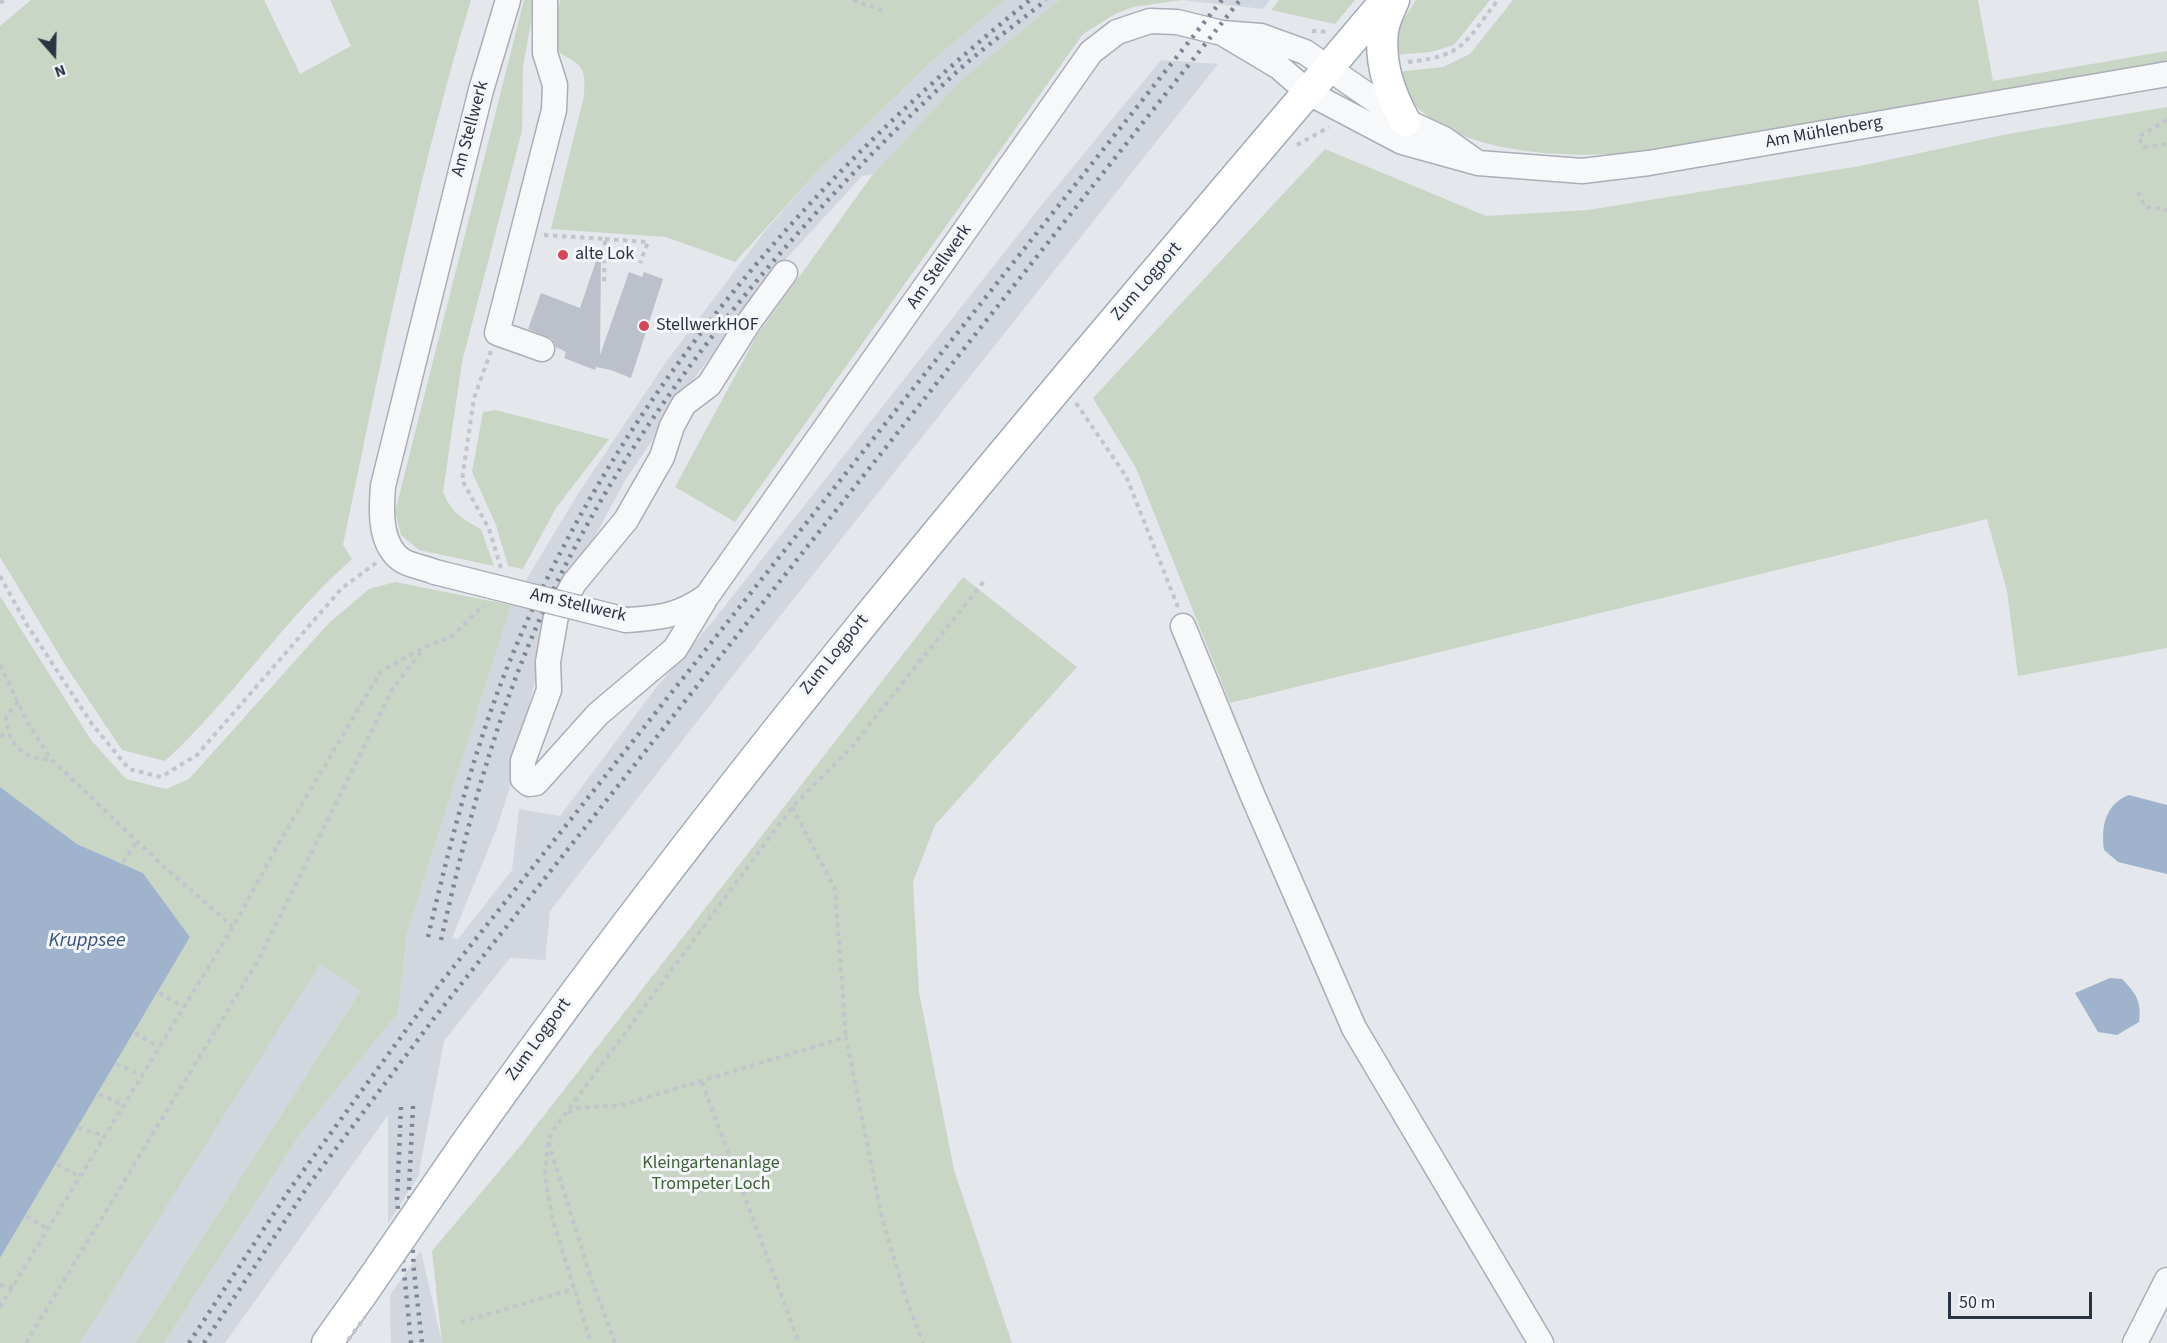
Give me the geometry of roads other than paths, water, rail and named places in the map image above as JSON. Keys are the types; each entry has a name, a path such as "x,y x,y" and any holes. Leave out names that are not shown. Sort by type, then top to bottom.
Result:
{"main road":[{"name":"Zum Logport","path":"327,1343 462,1149 644,898 864,620 1386,0"},
{"path":"1394,0 1383,31 1384,64 1391,96 1405,121"}],"street":[{"name":"Am Stellwerk","path":"508,0 480,90 383,486 382,519 385,535 403,561 435,572 626,620 660,618 688,610 707,596 1091,52 1117,32 1149,21 1176,22 1222,33 1261,36 1287,43 1329,69"},
{"path":"543,349 497,333 554,110 555,85 544,42 545,0"},
{"name":"Am Stellwerk","path":"1222,33 1279,67 1309,93"},
{"path":"1329,69 1405,121 1444,139 1478,163"},
{"name":"Am Mühlenberg","path":"1309,93 1402,142 1478,163 1582,171 1649,163 2167,74"},
{"path":"707,596 675,649 598,714 536,783 529,784 523,779 523,761 549,690 548,662 556,616 574,583 626,520 662,457 672,426 684,404 709,385 749,322 785,273"},
{"path":"1184,626 1256,805 1354,1028 1541,1343"},
{"path":"2135,1343 2167,1280"}],"water":[{"name":"Kruppsee","path":"0,787 77,844 143,873 190,937 0,1258"},
{"path":"2129,795 2167,805 2167,874 2118,862 2104,850 2103,833 2106,817 2115,804"},
{"path":"2110,978 2122,979 2127,984 2137,998 2140,1009 2139,1022 2117,1035 2098,1032 2075,993"}],"railway":[{"path":"428,937 464,796 511,658 556,562 607,469 665,381 729,297 798,216 872,140 949,68 1030,0"},
{"path":"441,940 476,800 521,664 558,580 602,499 652,419 708,342 767,268 830,198 961,68 1046,0"},
{"path":"189,1343 290,1189 436,989 1222,0"},
{"path":"204,1343 310,1183 435,1017 1240,0"},
{"path":"413,1106 409,1189 414,1271 422,1343"},
{"path":"401,1107 397,1199 411,1343"}],"place":[{"name":"alte Lok","path":"563,255"},
{"name":"StellwerkHOF","path":"644,326"}],"park label":[{"name":"Kleingartenanlage Trompeter Loch","path":"711,1174"}]}
